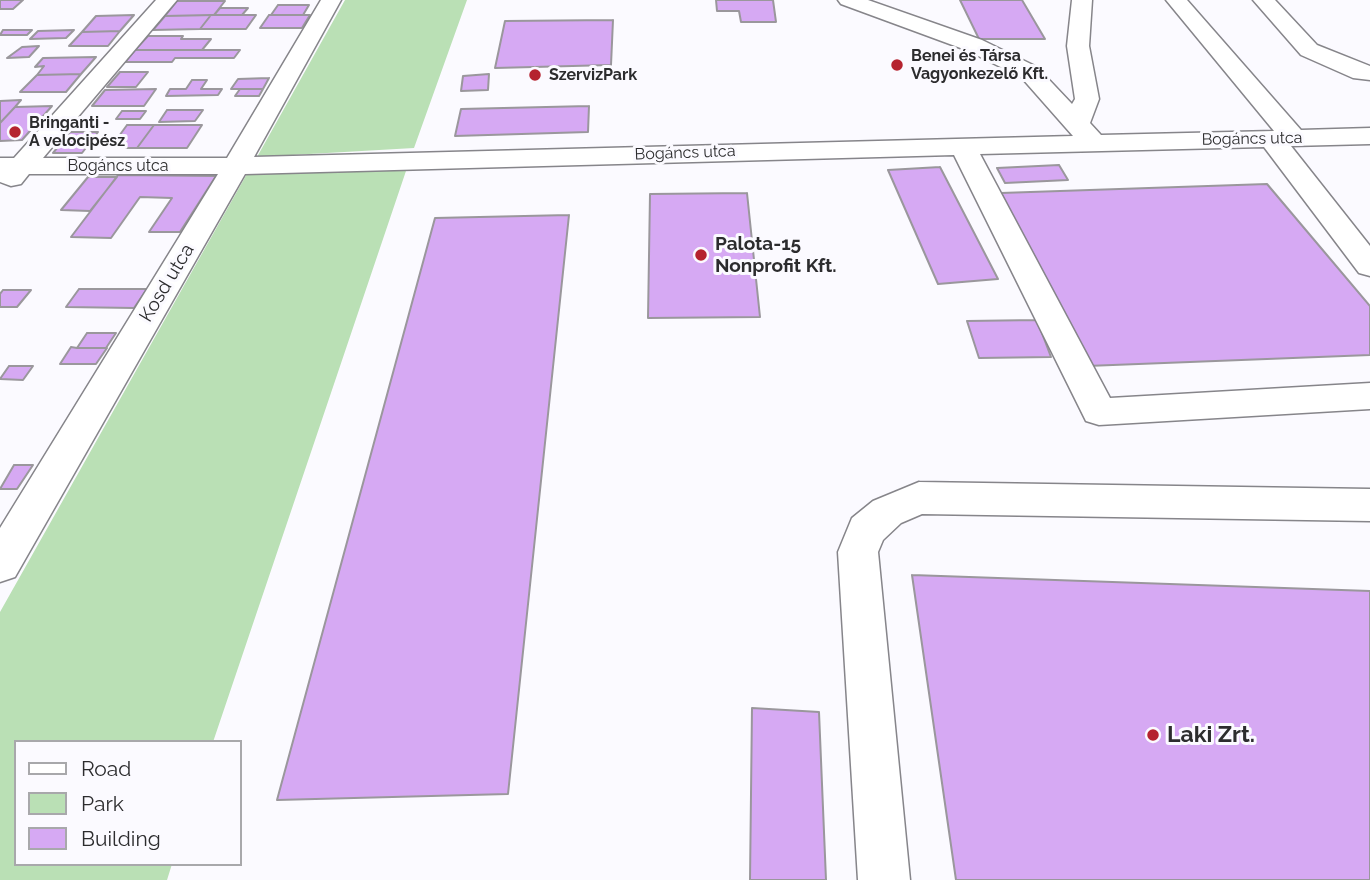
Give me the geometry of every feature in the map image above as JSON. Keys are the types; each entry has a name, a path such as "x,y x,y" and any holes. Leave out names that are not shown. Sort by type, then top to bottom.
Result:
{"street":[{"path":"0,190 11,166 167,0"},
{"name":"Kosd utca","path":"0,564 331,0"},
{"path":"848,0 974,45 1029,72 1085,132"},
{"path":"1082,0 1078,46 1087,99 1085,132"},
{"path":"1175,0 1282,138 1370,266"},
{"path":"1263,0 1309,50 1362,73 1370,73"},
{"name":"Bogáncs utca","path":"11,166 236,166 963,146 1085,132 1282,138 1370,136"},
{"path":"963,146 1099,412 1370,396"},
{"path":"884,880 858,552 866,530 887,512 919,498 1370,505"}],"green space":[{"path":"345,0 467,0 414,148 257,157"},
{"path":"407,168 214,740 14,740 14,866 171,866 167,880 0,880 0,612 248,172"}],"building":[{"path":"0,0 23,0 13,9 0,9"},
{"path":"716,0 773,0 776,22 741,22 739,11 717,11"},
{"path":"960,0 1022,0 1045,39 979,39"},
{"path":"177,1 225,1 214,15 165,16"},
{"path":"278,5 309,5 303,15 271,15"},
{"path":"220,8 248,8 242,15 214,15"},
{"path":"134,15 120,31 82,32 96,16"},
{"path":"211,15 256,15 246,29 200,29"},
{"path":"211,15 200,29 153,30 165,16"},
{"path":"269,15 310,15 302,28 260,28"},
{"path":"613,20 611,65 495,68 505,21"},
{"path":"3,30 32,30 27,35 0,35"},
{"path":"74,30 66,38 30,39 38,31"},
{"path":"120,31 108,46 69,46 82,32"},
{"path":"148,36 211,39 202,50 135,50"},
{"path":"39,46 29,57 7,58 22,47"},
{"path":"135,50 240,50 234,58 175,58 172,62 125,62"},
{"path":"96,57 81,74 37,75 44,66 35,67 43,58"},
{"path":"120,72 148,72 136,87 107,87"},
{"path":"81,74 66,92 20,92 37,75"},
{"path":"489,74 488,90 461,91 463,76"},
{"path":"269,78 263,89 231,89 238,79"},
{"path":"192,80 207,80 201,89 222,89 218,95 166,96 170,89 186,89"},
{"path":"156,89 144,106 92,106 105,90"},
{"path":"240,89 263,89 259,96 235,96"},
{"path":"21,100 15,107 0,123 0,101"},
{"name":"Bringanti - A velocipész","path":"52,106 22,140 0,141 0,123 15,107"},
{"path":"589,106 588,132 455,136 461,109"},
{"path":"167,110 203,110 195,121 159,122"},
{"path":"122,111 146,111 140,119 116,119"},
{"path":"127,125 154,125 137,148 118,148 122,143 114,143"},
{"path":"154,125 202,125 187,148 137,148"},
{"path":"70,132 98,132 82,153 53,153"},
{"path":"1059,165 1068,180 1005,183 997,168"},
{"path":"940,167 998,279 938,284 888,170"},
{"path":"118,175 216,176 180,232 149,232 172,198 140,197 111,238 71,237"},
{"path":"88,177 117,177 90,211 61,210"},
{"path":"1267,184 1370,306 1370,355 1087,366 1001,193"},
{"name":"Palota-15 Nonprofit Kft.","path":"747,193 760,317 648,318 650,194"},
{"path":"569,215 508,794 277,800 435,218"},
{"path":"79,289 147,289 134,308 66,307"},
{"path":"3,290 31,290 17,307 0,307 0,294"},
{"path":"1037,320 1051,357 979,358 967,321"},
{"path":"87,333 116,333 106,348 77,348"},
{"path":"71,347 107,348 96,364 60,364"},
{"path":"9,366 33,366 23,380 0,379"},
{"path":"14,465 33,465 17,489 0,489"},
{"name":"Laki Zrt.","path":"912,575 1370,591 1370,880 956,880"},
{"path":"752,708 819,712 826,880 750,880"}],"place":[{"name":"Benei és Társa Vagyonkezelő Kft.","path":"897,65"},
{"name":"SzervizPark","path":"535,75"},
{"name":"Bringanti - A velocipész","path":"15,132"},
{"name":"Palota-15 Nonprofit Kft.","path":"701,255"},
{"name":"Laki Zrt.","path":"1153,735"}]}
